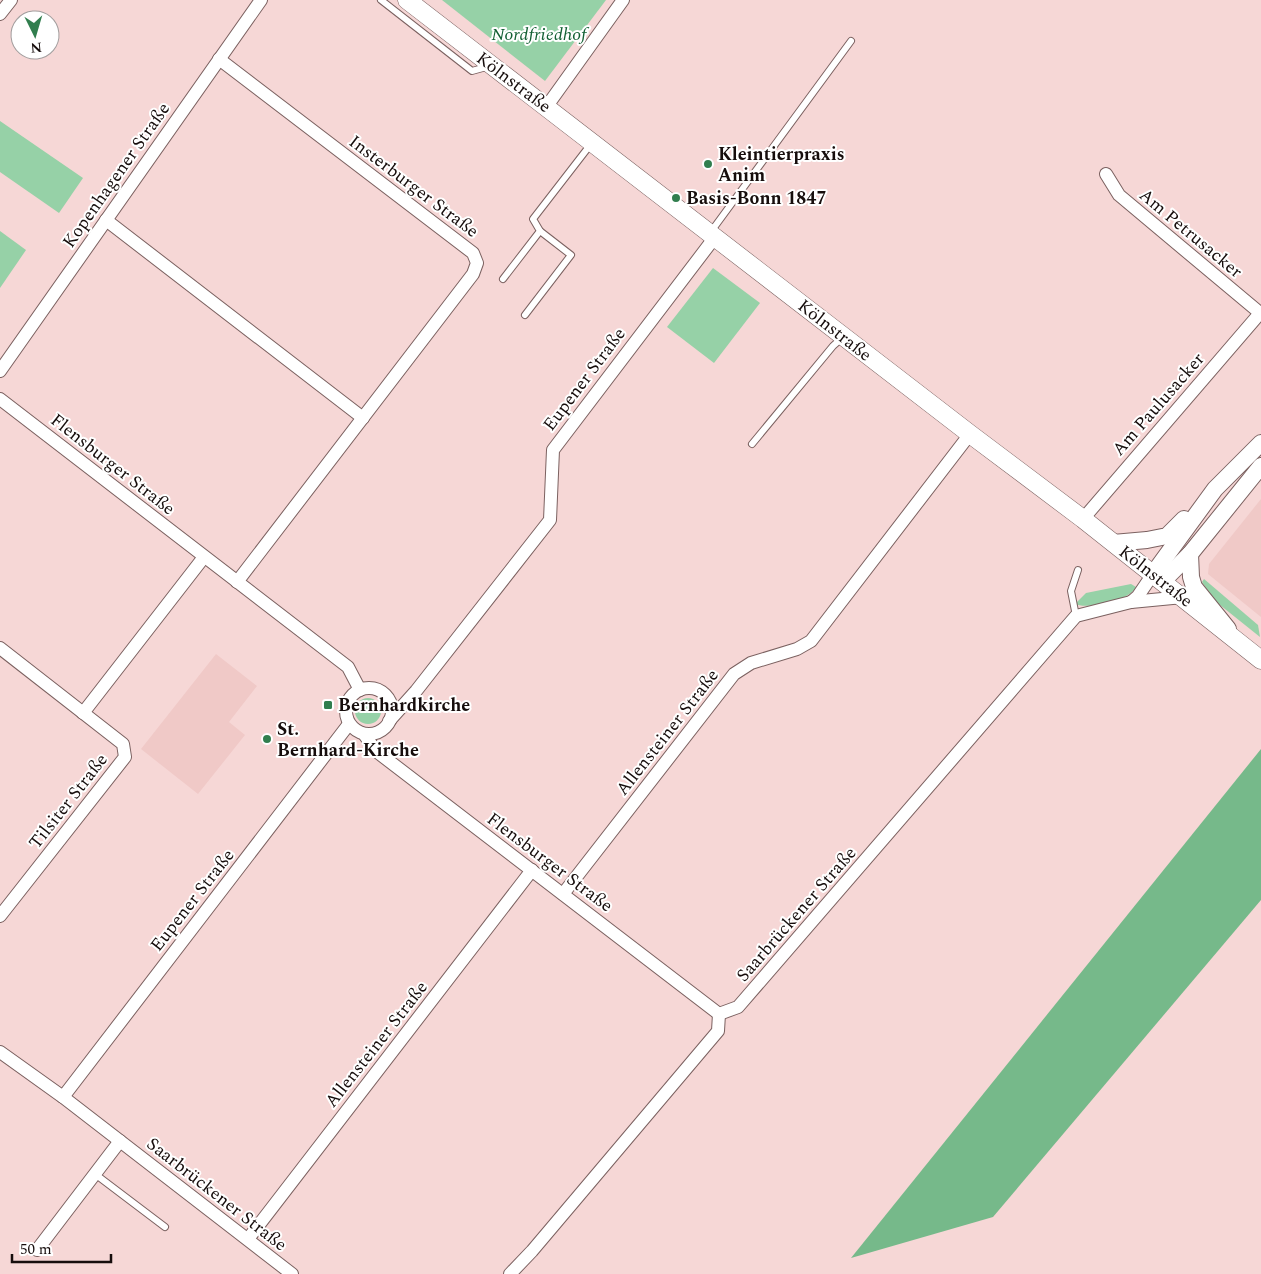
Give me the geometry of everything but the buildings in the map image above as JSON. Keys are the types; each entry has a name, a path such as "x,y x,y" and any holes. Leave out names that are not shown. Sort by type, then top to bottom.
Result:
{"main road":[{"name":"Kölnstraße","path":"408,0 970,434 1113,542 1261,660"}],"street":[{"path":"0,14 11,0"},
{"name":"Kopenhagener Straße","path":"0,371 261,0"},
{"path":"546,106 623,0"},
{"name":"Insterburger Straße","path":"219,59 473,253 476,259 473,274 237,582"},
{"name":"Am Petrusacker","path":"1106,174 1118,195 1260,312"},
{"path":"106,220 363,418"},
{"name":"Eupener Straße","path":"389,721 416,691 550,520 553,450 712,235"},
{"name":"Am Paulusacker","path":"1082,519 1260,312"},
{"name":"Flensburger Straße","path":"0,400 348,667 360,690"},
{"name":"Allensteiner Straße","path":"563,894 734,674 751,663 797,649 810,641 970,434"},
{"path":"1113,542 1147,540 1167,536 1261,443"},
{"path":"1131,602 1158,578 1190,554 1261,466"},
{"path":"1158,578 1215,489"},
{"path":"1190,554 1191,577 1194,587 1239,643"},
{"path":"83,713 204,557"},
{"path":"1076,616 1131,602 1183,597"},
{"name":"Saarbrückener Straße","path":"720,1014 738,1007 1076,616"},
{"name":"Tilsiter Straße","path":"0,648 123,744 125,757 4,902 0,916"},
{"path":"370,688 381,692 388,700 392,711 389,721 383,729 374,734 364,734 356,730 349,724 346,709 350,698 360,690 370,688"},
{"name":"Eupener Straße","path":"62,1097 349,724"},
{"name":"Flensburger Straße","path":"364,734 376,751 720,1014"},
{"name":"Allensteiner Straße","path":"248,1239 532,870"},
{"path":"510,1274 532,1251 718,1031 720,1014"},
{"name":"Saarbrückener Straße","path":"0,1052 120,1141 292,1274"},
{"name":"Saarbrückener Straße","path":"37,1250 120,1141"}],"lane":[{"path":"381,0 472,71 494,66"},
{"path":"712,235 851,41"},
{"path":"525,315 571,255 540,231 533,220 592,142"},
{"path":"504,279 540,231"},
{"path":"752,444 830,350 844,337"},
{"path":"1076,616 1071,591 1078,570"},
{"path":"95,1174 165,1227"}],"shaded area":[{"path":"1261,499 1261,617 1208,574 1209,564"},
{"path":"216,654 257,686 229,722 245,735 198,794 141,749"}],"green space":[{"name":"Nordfriedhof","path":"442,0 606,0 545,81"},
{"path":"0,121 83,178 59,213 0,172"},
{"path":"0,231 26,250 0,288"},
{"path":"713,268 760,303 714,363 667,327"},
{"path":"1204,579 1258,625 1260,637 1215,601 1202,582"},
{"path":"1131,584 1136,587 1132,592 1118,600 1089,606 1075,604 1086,593"},
{"path":"368,698 377,702 381,711 377,720 368,724 359,720 355,711 359,702"},
{"path":"1261,749 1261,900 993,1217 851,1258"}],"place":[{"name":"Kleintierpraxis Anim","path":"708,164"},
{"name":"Basis-Bonn 1847","path":"676,198"},
{"name":"Bernhardkirche","path":"328,705"},
{"name":"St. Bernhard-Kirche","path":"267,739"}]}
